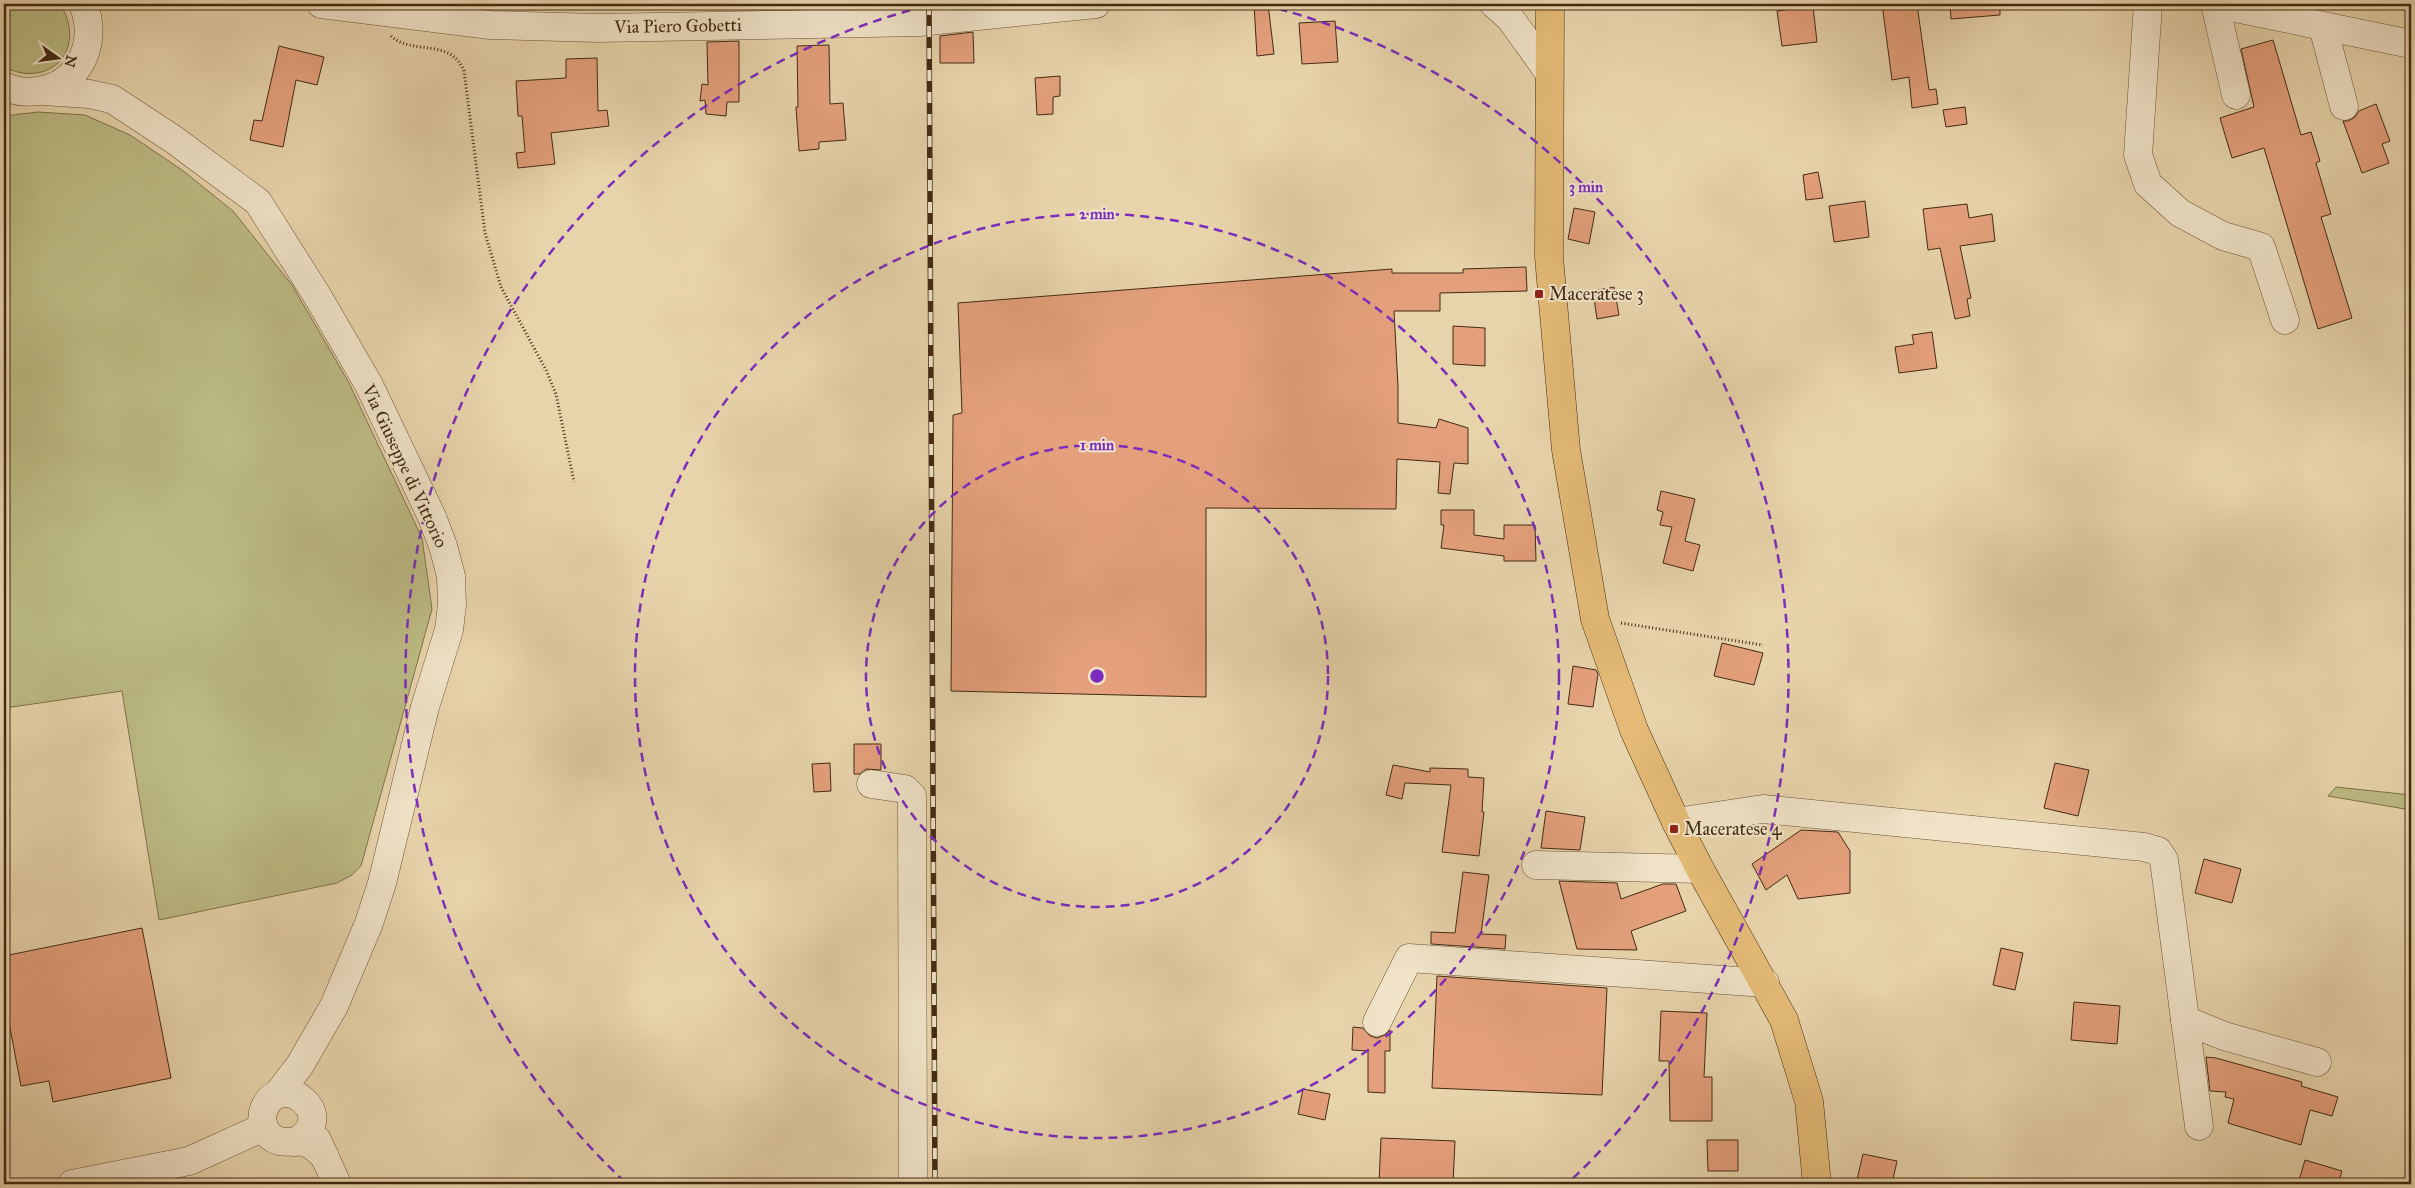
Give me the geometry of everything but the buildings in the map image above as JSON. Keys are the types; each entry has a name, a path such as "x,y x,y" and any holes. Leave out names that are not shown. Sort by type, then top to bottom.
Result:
{"main road":[{"path":"1550,4 1548,257 1566,450 1595,619 1634,730 1676,822 1784,1020 1809,1101 1817,1184"}],"street":[{"name":"Via Giuseppe di Vittorio","path":"83,4 88,17 89,40 101,82 112,100"},
{"path":"18,91 58,85 71,76 81,64 105,4"},
{"name":"Via Piero Gobetti","path":"321,4 384,12 490,14 599,28 920,22 1096,4"},
{"path":"1494,4 1510,18 1548,71"},
{"path":"2148,4 2138,155 2148,184 2180,213 2223,236 2261,247 2285,320"},
{"path":"2236,95 2216,4 2411,44"},
{"path":"2323,27 2344,106"},
{"name":"Via Giuseppe di Vittorio","path":"18,91 89,94 112,100 173,139 246,191 266,212 369,385 432,517 451,576 452,605 449,630 426,707 382,883 359,950 334,1006 300,1065 277,1096 266,1106 263,1112 264,1127"},
{"path":"872,784 905,789 912,796 914,1184"},
{"path":"1676,822 1763,808 2144,847 2158,850 2164,860 2199,1126"},
{"path":"1536,865 1700,869"},
{"path":"1377,1022 1408,958 1765,983"},
{"path":"2185,1020 2224,1036 2317,1062"},
{"name":"Via Giuseppe di Vittorio","path":"303,1122 308,1070 317,1036"},
{"path":"277,1096 291,1093 311,1144 325,1157 337,1184"},
{"path":"72,1184 177,1174 189,1161 264,1127 273,1139 287,1143 303,1122"}],"path":[{"path":"384,12 390,34 398,42 438,49 452,54 460,62 464,72 485,233 501,287 546,370 556,394 574,482"},
{"path":"1595,619 1763,645"}],"shaded area":[{"path":"4,4 60,4 68,20 70,36 67,49 60,61 50,69 37,73 21,73 4,67"},
{"path":"38,112 85,115 130,135 182,170 233,211 292,285 349,383 422,538 432,609 361,866 352,875 337,883 159,920 122,691 5,708 4,116"},
{"path":"2336,787 2411,795 2411,810 2328,796"}],"railway":[{"path":"929,4 935,1184"}],"place":[{"name":"Maceratese 3","path":"1539,294"},
{"name":"Maceratese 4","path":"1674,829"}]}
